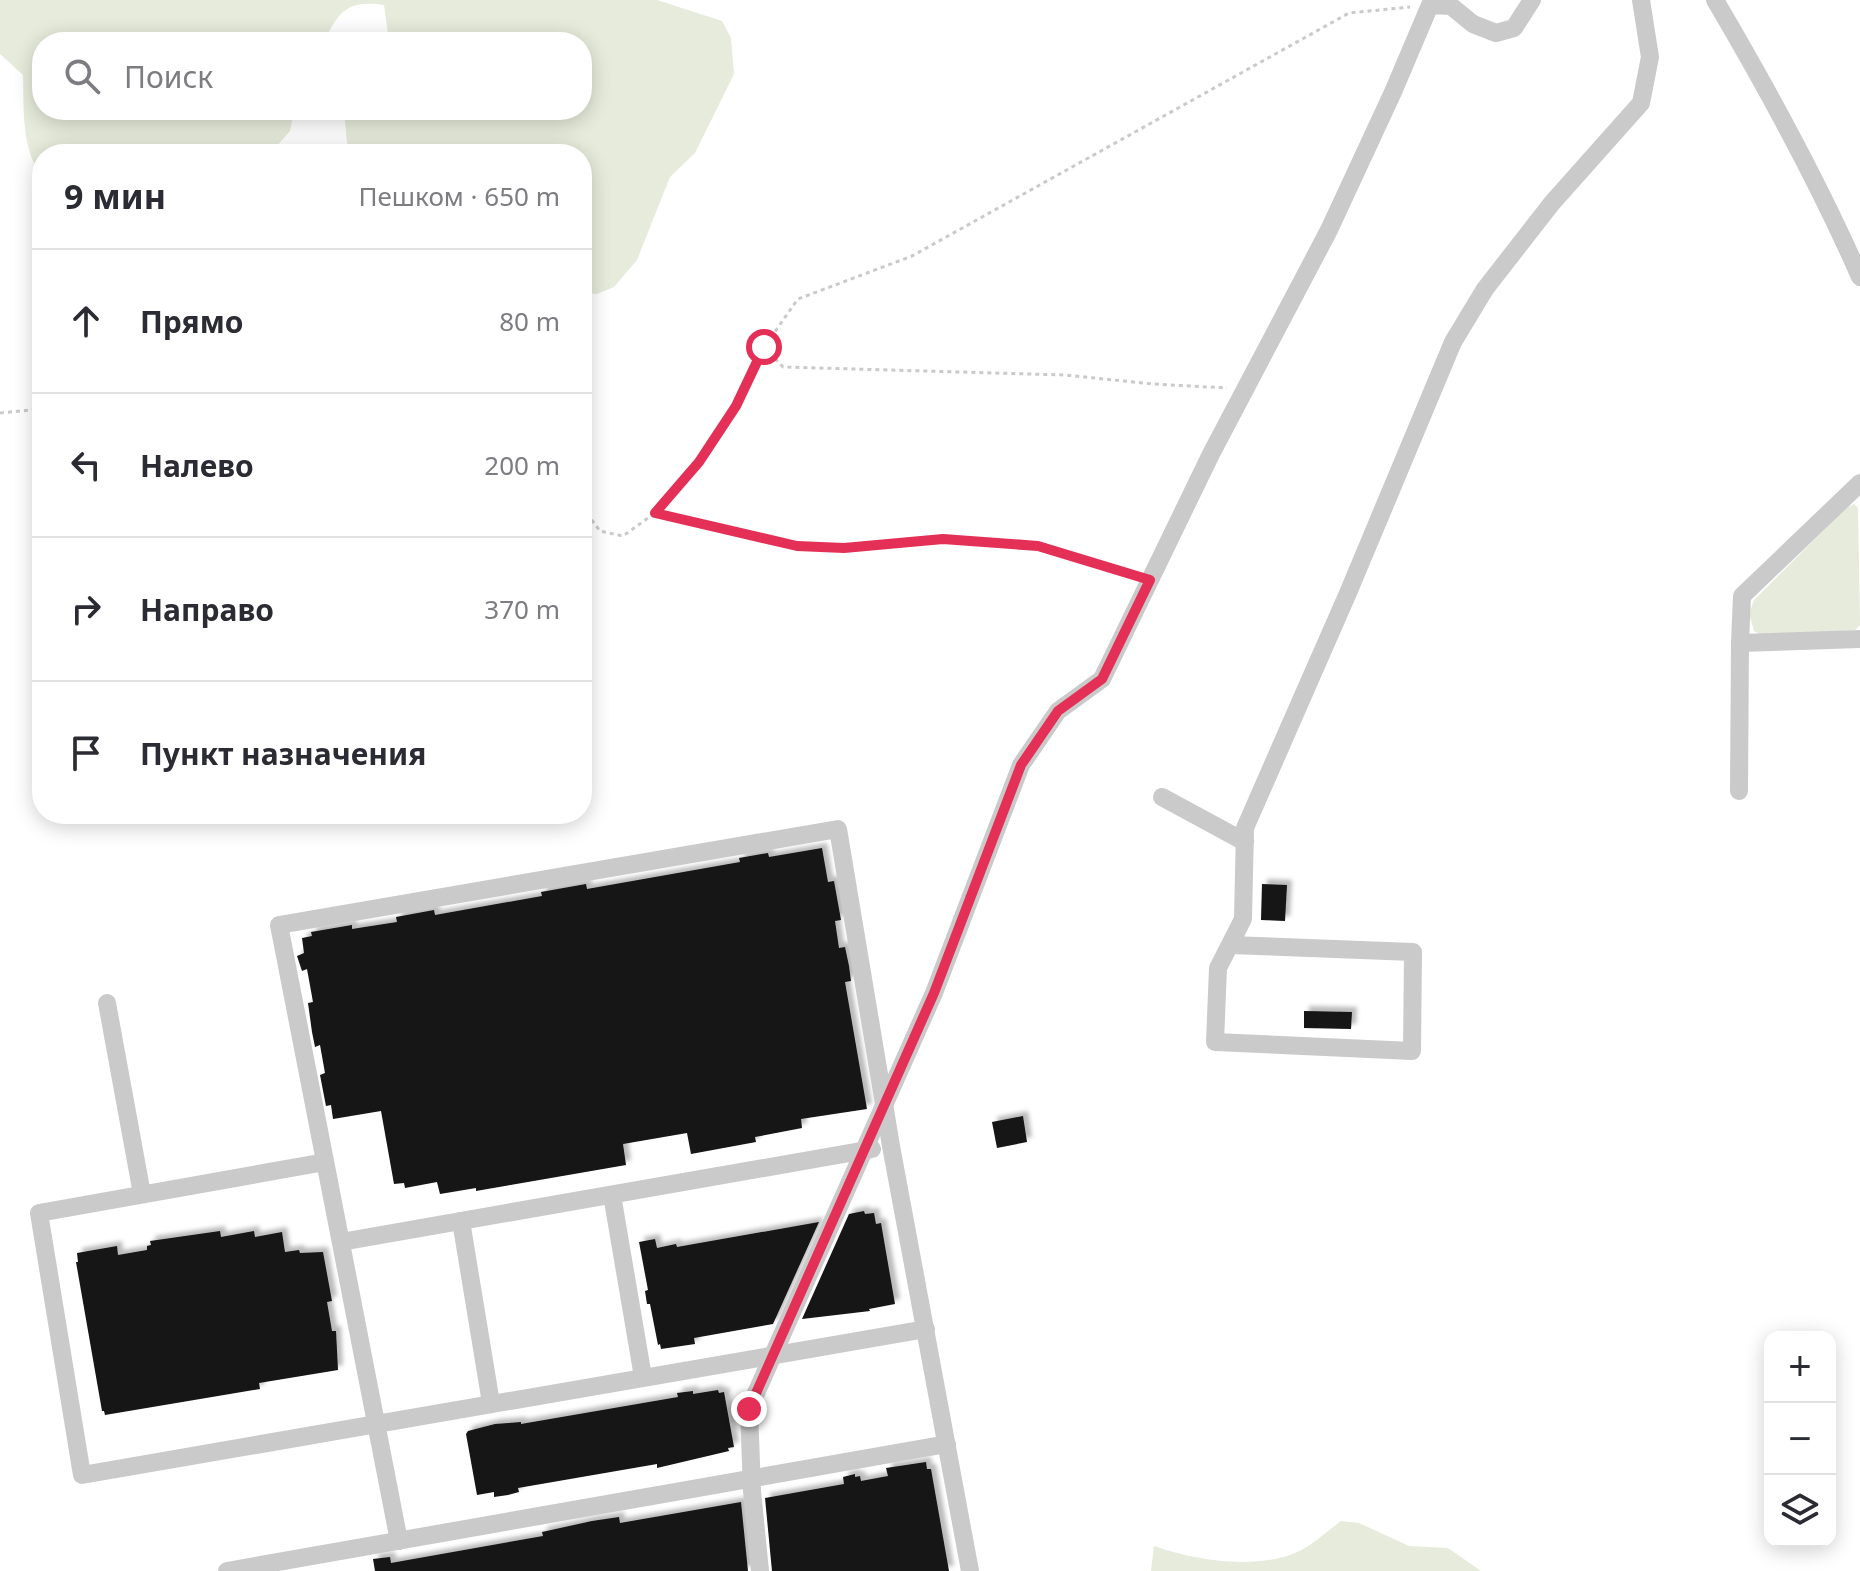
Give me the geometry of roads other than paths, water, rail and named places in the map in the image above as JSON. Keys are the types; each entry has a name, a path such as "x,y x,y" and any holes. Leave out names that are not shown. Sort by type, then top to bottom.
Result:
{"street":[{"path":"760,1571 752,1491 749,1409 934,993 1021,765 1058,711 1102,679 1329,230 1430,5 1451,6 1473,24 1496,33 1514,28 1532,0"},
{"path":"1230,945 1413,952 1412,1051 1215,1042 1218,968 1243,919 1245,828 1453,342 1485,289 1533,228 1641,103 1650,57 1641,0"},
{"path":"1715,0 1760,76 1827,202 1860,277"},
{"path":"1739,791 1742,596 1860,483"},
{"path":"1740,643 1860,639"},
{"path":"1162,797 1245,842"},
{"path":"399,1541 279,925 838,829 891,1146 970,1571"},
{"path":"107,1003 142,1194"},
{"path":"341,1242 891,1146"},
{"path":"325,1162 39,1213 82,1475 926,1329"},
{"path":"612,1195 643,1377"},
{"path":"461,1221 491,1403"},
{"path":"227,1571 947,1444"}]}
